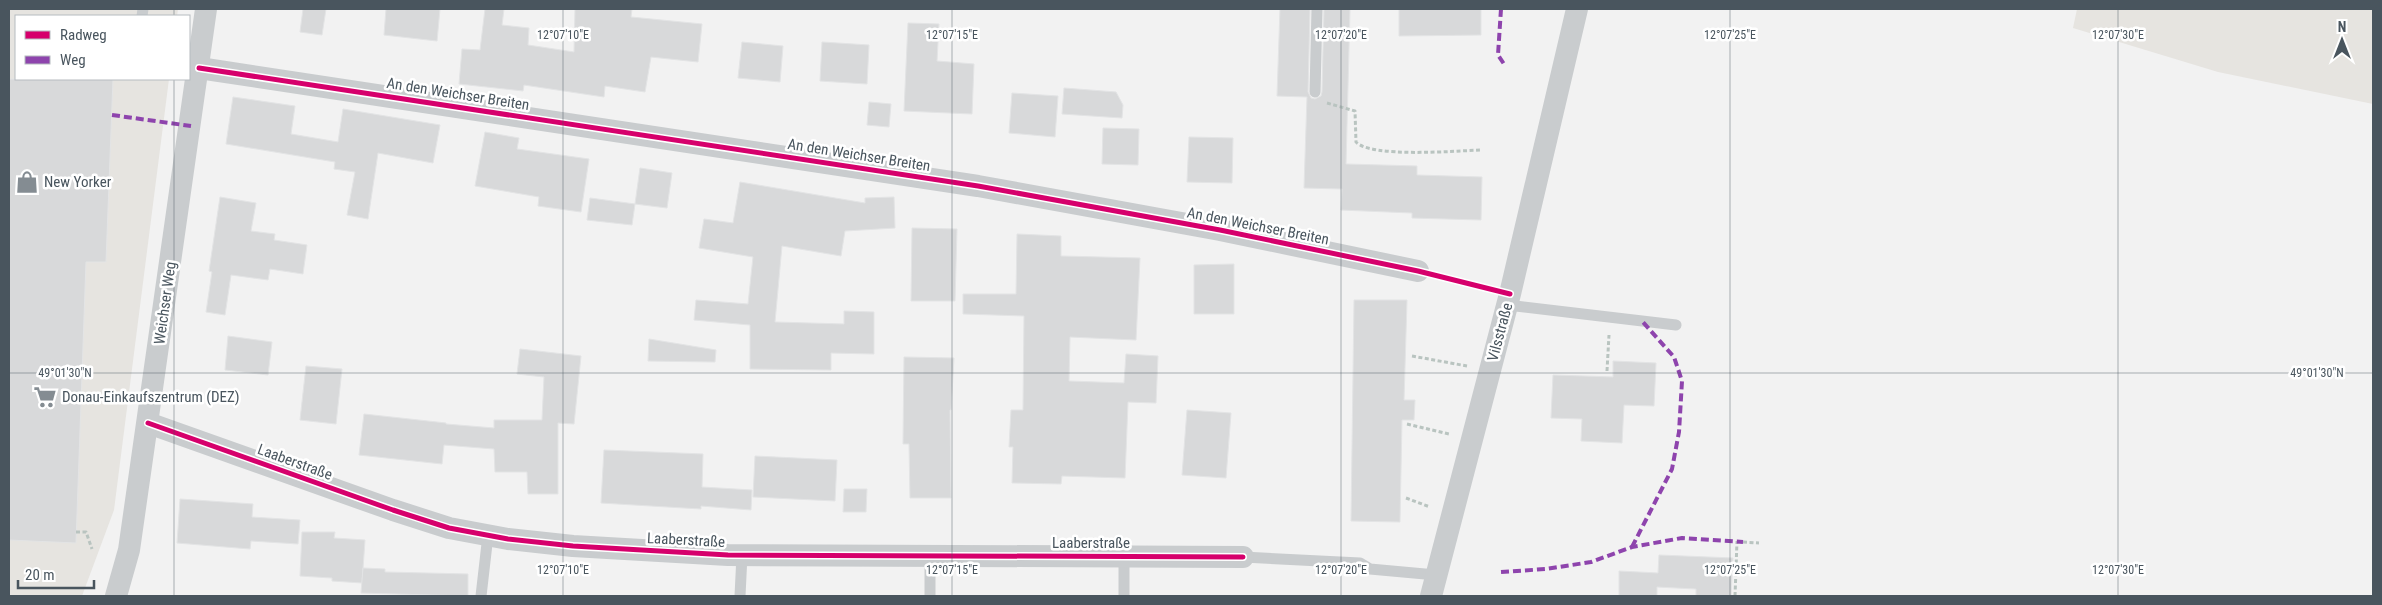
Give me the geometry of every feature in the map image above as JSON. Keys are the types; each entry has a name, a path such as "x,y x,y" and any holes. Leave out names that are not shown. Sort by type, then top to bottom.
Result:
{"street":[{"name":"Weichser Weg","path":"116,596 129,550 206,9"},
{"name":"Vilsstraße","path":"1434,586 1507,305 1577,9"},
{"name":"An den Weichser Breiten","path":"199,68 978,186 1220,230 1418,271"},
{"name":"Laaberstraße","path":"148,423 449,528 573,546 742,555 1243,557"}],"lane":[{"path":"1315,92 1317,9"},
{"path":"1507,305 1676,325"},
{"path":"481,596 488,535"},
{"path":"740,596 742,555"},
{"path":"930,556 930,596"},
{"path":"1124,556 1124,596"},
{"name":"Laaberstraße","path":"1243,557 1360,564 1370,570 1434,586"}],"path":[{"path":"1336,107 1355,111 1356,142 1360,147 1387,152 1480,150"},
{"path":"1607,372 1610,317"},
{"path":"1412,356 1490,370"},
{"path":"1407,424 1472,440"},
{"path":"76,532 86,532 92,549"},
{"path":"1735,596 1737,541"},
{"path":"1743,542 1759,543"}],"shaded area":[{"path":"9,9 178,9 177,15 15,15 15,80 169,80 114,510 82,596 9,596"},
{"path":"2077,9 2373,9 2373,104 2218,72 2073,28"}],"building":[{"path":"303,9 326,9 322,35 300,32"},
{"path":"386,9 440,9 437,41 384,35"},
{"path":"485,9 504,9 502,25 529,28 528,45 574,52 575,9 632,9 631,17 702,24 698,62 651,57 645,92 605,86 604,97 524,85 523,91 459,84 462,49 480,50"},
{"path":"1280,9 1310,9 1308,92 1311,98 1315,99 1321,96 1322,92 1324,9 1350,9 1346,164 1417,166 1417,175 1482,177 1481,220 1412,218 1412,213 1341,210 1342,189 1304,188 1307,97 1277,96"},
{"path":"1399,9 1481,9 1481,35 1399,36"},
{"path":"908,23 939,24 937,61 974,64 972,114 904,111"},
{"path":"742,42 783,46 780,82 738,78"},
{"path":"822,42 869,45 867,84 820,81"},
{"name":"Donau-Einkaufszentrum (DEZ)","path":"9,79 113,80 106,262 86,262 76,543 9,540"},
{"path":"1064,88 1116,92 1123,105 1122,118 1062,114"},
{"path":"1012,93 1058,96 1055,137 1009,133"},
{"path":"233,97 295,106 291,134 338,142 343,109 440,125 433,163 378,153 368,219 347,215 355,172 334,169 335,162 226,144"},
{"path":"869,102 891,104 889,127 867,125"},
{"path":"1103,128 1139,129 1138,165 1102,164"},
{"path":"485,132 519,138 517,149 589,159 581,212 538,206 539,197 475,186"},
{"path":"1189,137 1233,138 1232,183 1187,182"},
{"path":"640,168 672,173 667,208 635,204"},
{"path":"740,182 865,203 865,198 894,197 895,228 845,231 841,256 782,246 775,322 844,324 844,311 874,312 874,354 831,353 831,370 750,369 750,325 694,320 696,300 748,304 753,257 699,248 704,219 733,223"},
{"path":"220,197 256,203 251,231 275,234 274,240 307,245 303,274 270,269 268,280 231,275 225,315 206,312 212,272 209,271"},
{"path":"590,198 635,204 632,225 587,220"},
{"path":"912,228 957,229 955,301 911,301"},
{"path":"1017,234 1061,236 1061,256 1140,258 1136,340 1070,337 1069,381 1124,383 1126,354 1158,356 1156,403 1128,402 1125,478 1062,476 1061,484 1012,483 1013,447 1009,447 1011,410 1023,410 1024,316 963,314 963,294 1016,294"},
{"path":"1234,264 1234,314 1194,314 1194,265"},
{"path":"1354,300 1407,300 1404,400 1415,400 1414,420 1402,420 1400,522 1351,521"},
{"path":"228,336 272,342 268,375 225,370"},
{"path":"649,339 716,350 715,362 648,361"},
{"path":"520,349 581,356 574,424 558,423 558,494 528,494 527,472 495,472 494,449 444,445 442,464 359,455 364,414 494,428 494,420 542,420 544,377 517,374"},
{"path":"904,357 954,358 950,410 951,498 910,498 909,444 903,444"},
{"path":"1613,361 1656,363 1654,406 1624,405 1622,443 1581,441 1582,419 1551,418 1553,375 1613,377"},
{"path":"306,366 342,369 336,424 300,420"},
{"path":"1187,410 1231,413 1226,478 1182,475"},
{"path":"604,450 703,454 702,487 752,490 751,510 701,506 701,509 601,503"},
{"path":"755,456 837,460 835,501 753,497"},
{"path":"844,489 867,489 866,512 843,512"},
{"path":"180,499 253,504 252,517 300,520 298,544 251,541 250,549 177,543"},
{"path":"302,532 335,532 334,538 365,540 362,583 332,581 332,578 300,576"},
{"path":"1659,555 1733,558 1731,596 1696,596 1696,589 1657,587 1657,596 1619,596 1619,571 1658,573"},
{"path":"363,568 385,569 385,572 468,574 468,596 361,593"}],"marked path":[{"path":"1501,9 1498,55 1504,64"},
{"path":"112,115 191,126"},
{"path":"1632,547 1672,469 1679,432 1682,381 1674,357 1642,321"},
{"path":"1501,572 1546,569 1591,562 1632,547 1682,538 1743,542"}],"cycle path":[{"path":"199,68 978,186 1220,230 1418,271 1510,294"},
{"path":"148,423 393,510 449,528 508,539 573,546 728,555 1243,557"}],"place":[{"name":"New Yorker","path":"27,182"},
{"name":"Donau-Einkaufszentrum (DEZ)","path":"45,397"}]}
